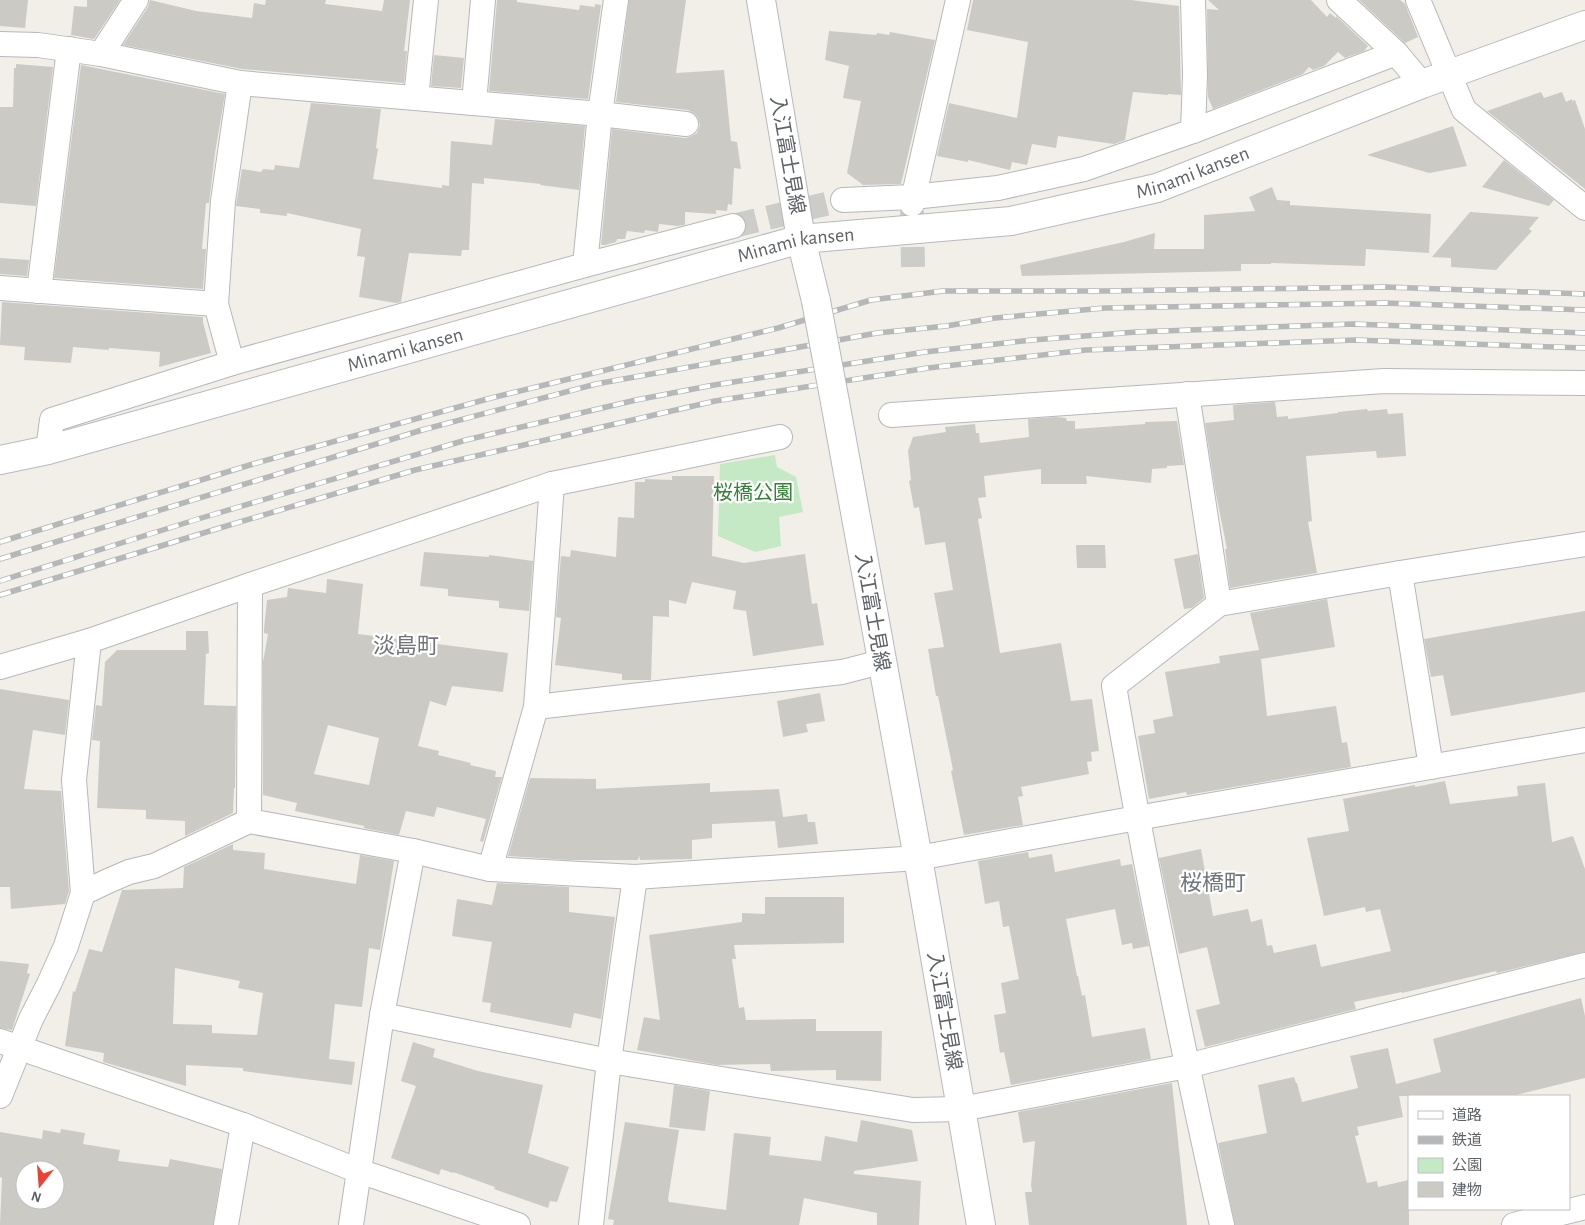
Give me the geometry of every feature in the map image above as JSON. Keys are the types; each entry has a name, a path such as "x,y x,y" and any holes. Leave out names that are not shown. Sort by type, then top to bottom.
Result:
{"main road":[{"name":"入江富士見線","path":"761,0 801,238 816,301 918,858 981,1225"},
{"name":"Minami kansen","path":"0,460 48,450 801,238 1011,222 1157,188 1422,84 1585,25"}],"street":[{"path":"101,54 136,0"},
{"path":"416,98 426,0"},
{"path":"474,103 482,0"},
{"path":"585,265 600,114 616,0"},
{"path":"912,201 958,0"},
{"path":"1193,0 1195,75 1193,131"},
{"path":"1339,0 1396,52 1422,84"},
{"path":"1418,0 1464,110 1585,208"},
{"path":"0,44 38,44 101,54 240,83 600,114 686,124"},
{"path":"39,291 69,49"},
{"path":"843,200 912,201 998,188 1084,168 1193,131 1396,52"},
{"path":"232,363 216,304 223,200 240,83"},
{"path":"48,450 52,420 232,363 732,226"},
{"path":"0,288 216,304"},
{"path":"890,415 1384,381 1585,383"},
{"path":"1188,394 1219,604"},
{"path":"0,666 89,641 552,484 780,437"},
{"path":"490,869 536,707 552,484"},
{"path":"1222,1225 1186,1066 1137,818 1114,686 1219,604 1585,544"},
{"path":"1400,573 1431,767"},
{"path":"249,821 250,585"},
{"path":"0,1096 9,1044 30,1019 49,984 66,946 83,893 74,780 89,641"},
{"path":"536,707 842,672 881,662"},
{"path":"83,893 130,872 154,866 249,821 414,851 490,869 635,877 918,858 1585,740"},
{"path":"351,1225 382,1015 414,851"},
{"path":"591,1225 609,1061 635,877"},
{"path":"382,1015 609,1061 913,1110 961,1109 1186,1066 1585,965"},
{"path":"9,1044 243,1125 359,1171 518,1225"},
{"path":"226,1225 243,1125"},
{"path":"1514,1225 1585,1207"}],"green space":[{"name":"桜橋公園","path":"775,455 777,467 796,477 803,512 779,517 781,546 755,552 718,536 720,464"}],"building":[{"path":"0,0 28,0 25,28 0,26"},
{"path":"87,0 120,0 94,39 71,35 74,6 87,7"},
{"path":"150,0 196,11 252,18 254,3 265,5 266,0 326,0 325,4 382,11 384,0 410,0 404,51 407,51 404,83 242,69 123,45 148,7"},
{"path":"497,0 517,0 517,2 579,10 580,5 595,7 595,4 601,5 588,99 489,91"},
{"path":"629,0 686,0 676,73 724,70 731,141 737,142 741,169 734,168 732,205 728,204 727,211 716,210 716,214 685,212 685,225 659,224 658,232 645,230 644,233 627,231 625,239 617,239 616,242 601,245 612,129 685,138 697,133 700,125 694,113 688,110 616,102"},
{"path":"973,0 1131,0 1179,6 1181,95 1133,92 1125,140 1114,144 1058,136 1056,148 1032,144 1027,165 1012,162 1010,170 968,160 968,162 937,156 949,103 1017,118 1028,42 967,30"},
{"path":"1208,0 1311,0 1327,17 1330,13 1336,18 1336,16 1368,46 1364,51 1345,58 1338,52 1324,66 1313,70 1309,67 1303,74 1213,109 1208,97 1207,9 1219,10"},
{"path":"1359,0 1400,0 1405,4 1418,37 1405,43"},
{"path":"829,31 876,35 877,33 889,35 890,32 935,40 901,184 863,185 847,173 861,101 843,98 849,66 825,60"},
{"path":"434,55 464,58 461,88 431,86"},
{"path":"16,64 53,67 36,206 0,203 0,107 13,107 14,68 16,68"},
{"path":"81,65 225,94 209,203 206,203 202,249 206,249 203,289 54,278"},
{"path":"1541,92 1544,98 1562,92 1566,102 1572,99 1572,101 1575,100 1585,129 1585,189 1487,111"},
{"path":"311,103 381,109 376,148 378,149 373,179 442,188 442,185 449,186 451,141 492,145 495,119 585,126 579,190 484,178 484,184 472,183 469,250 462,250 461,256 409,253 401,302 396,303 359,297 365,257 357,256 361,229 287,213 287,216 260,213 260,209 236,206 242,169 261,172 263,169 274,170 275,165 299,168"},
{"path":"1453,126 1467,166 1429,173 1367,155"},
{"path":"1504,160 1554,200 1549,206 1482,187"},
{"path":"1272,187 1277,200 1290,201 1290,205 1431,214 1429,253 1366,249 1365,266 1271,263 1241,264 1241,271 1022,276 1020,265 1124,242 1155,233 1154,249 1204,249 1204,215 1255,211 1249,197"},
{"path":"1470,212 1539,217 1529,229 1532,231 1496,270 1451,267 1451,258 1432,257"},
{"path":"0,258 29,260 27,276 0,274"},
{"path":"2,302 203,317 211,353 159,367 160,352 109,348 109,350 73,347 71,363 24,360 25,347 0,345"},
{"path":"1275,402 1277,417 1288,416 1288,419 1367,409 1368,411 1387,409 1388,414 1403,413 1406,456 1377,458 1376,451 1306,456 1312,521 1308,522 1317,573 1230,588 1225,549 1227,549 1215,489 1205,423 1234,420 1233,405"},
{"path":"1066,418 1067,421 1075,421 1075,429 1145,424 1145,422 1177,421 1184,465 1152,469 1151,483 1086,476 1087,484 1041,484 1041,469 984,476 986,497 978,498 982,518 978,519 1000,653 1061,643 1071,701 1092,699 1099,751 1091,752 1092,761 1087,762 1089,774 1021,787 1023,796 1018,797 1023,825 964,835 951,771 953,770 938,696 936,696 928,649 944,647 934,593 953,590 945,542 925,545 919,507 914,508 909,481 911,480 908,451 913,437 946,432 945,427 975,424 976,433 979,433 980,443 1029,437 1028,419"},
{"path":"672,476 714,476 712,556 744,563 805,554 812,604 817,603 824,645 753,656 746,611 733,609 736,591 692,582 686,604 669,600 669,617 653,616 651,680 622,680 622,674 555,665 561,618 556,617 561,556 570,557 571,550 616,557 618,517 634,518 635,482 645,482 645,479 672,480"},
{"path":"1076,545 1105,545 1106,568 1077,568"},
{"path":"424,552 489,557 489,555 533,561 529,611 499,608 499,601 448,596 448,589 420,586"},
{"path":"1198,554 1204,598 1192,608 1184,609 1174,559"},
{"path":"327,579 363,584 358,634 508,653 503,692 452,686 446,706 430,701 418,746 439,751 438,755 496,771 495,777 502,777 483,842 480,841 486,819 437,807 434,817 406,811 399,835 295,811 297,803 263,795 263,662 268,634 264,633 267,600 287,597 288,588 326,593","holes":["328,725 379,738 369,785 314,774"]},
{"path":"1327,599 1335,647 1261,659 1267,716 1336,706 1342,743 1347,742 1351,767 1187,795 1186,792 1149,799 1138,736 1155,733 1153,720 1173,716 1165,672 1220,663 1219,656 1259,650 1250,613"},
{"path":"1585,611 1585,692 1451,716 1443,675 1431,677 1424,639"},
{"path":"186,631 208,631 209,653 206,654 204,705 236,706 233,813 185,836 185,821 146,819 146,810 97,808 100,741 92,740 96,705 102,706 105,662 117,650 186,650"},
{"path":"0,689 69,700 65,735 33,730 24,789 61,791 69,891 65,904 11,909 10,887 0,887"},
{"path":"820,693 825,721 806,724 808,732 783,737 777,701"},
{"path":"530,778 596,779 596,789 710,783 710,792 779,789 783,817 807,814 808,822 815,822 818,844 778,848 775,821 712,824 712,838 692,840 692,859 640,860 639,855 638,860 569,860 508,856"},
{"path":"1445,781 1450,804 1518,796 1517,786 1545,783 1552,842 1573,836 1585,869 1585,952 1497,973 1496,971 1354,1002 1356,1009 1205,1047 1196,1010 1220,1004 1207,947 1179,954 1159,858 1201,849 1213,916 1248,909 1251,922 1262,919 1267,946 1272,945 1274,953 1316,944 1321,967 1391,951 1380,909 1366,912 1365,907 1324,916 1307,838 1349,831 1343,799"},
{"path":"233,844 233,850 265,853 264,869 356,884 360,855 394,861 380,950 369,948 362,1007 335,1004 329,1059 355,1062 352,1085 243,1071 243,1068 186,1065 186,1086 103,1062 104,1053 65,1046 73,991 75,992 89,949 102,952 122,890 183,888 184,867","holes":["175,968 240,981 238,988 263,993 257,1035 212,1033 212,1025 173,1024"]},
{"path":"1028,852 1029,858 1052,854 1055,872 1120,859 1121,866 1132,864 1149,946 1133,949 1132,943 1122,945 1115,909 1066,919 1082,996 1085,995 1092,1037 1145,1028 1151,1059 1011,1085 1004,1052 1000,1053 994,1015 1006,1013 1001,983 1019,979 1009,926 1003,927 999,901 985,904 978,861"},
{"path":"497,883 569,887 569,912 615,917 601,1019 574,1013 571,1028 490,1012 491,1003 482,1002 492,942 452,936 457,899 492,905"},
{"path":"765,897 844,897 844,943 734,945 736,959 732,959 739,1008 744,1007 746,1020 816,1019 816,1031 882,1031 881,1081 836,1080 836,1070 771,1071 770,1064 717,1065 637,1050 644,1017 660,1020 649,935 742,922 742,913 765,914"},
{"path":"0,961 29,964 27,973 30,974 12,1030 0,1028"},
{"path":"1581,998 1585,1016 1585,1078 1516,1095 1399,1096 1403,1117 1357,1127 1359,1135 1355,1136 1367,1183 1377,1181 1378,1187 1408,1180 1409,1225 1235,1225 1218,1143 1267,1133 1258,1085 1294,1077 1302,1102 1358,1088 1350,1056 1388,1048 1396,1084 1441,1072 1433,1039"},
{"path":"413,1042 435,1049 433,1057 478,1071 543,1085 528,1153 569,1167 557,1202 550,1201 548,1208 453,1172 441,1169 439,1175 391,1158 416,1086 401,1081"},
{"path":"1172,1083 1187,1225 1029,1225 1025,1192 1032,1192 1035,1141 1023,1143 1018,1112"},
{"path":"674,1085 710,1091 705,1131 669,1127"},
{"path":"861,1120 912,1130 918,1161 854,1171 854,1174 921,1181 919,1225 877,1225 877,1213 804,1198 799,1225 613,1225 614,1220 608,1219 625,1122 679,1130 669,1202 726,1210 734,1133 771,1137 769,1155 821,1161 825,1136 857,1142"},
{"path":"61,1129 85,1133 83,1144 120,1150 118,1161 168,1167 170,1159 222,1169 213,1225 0,1225 2,1178 0,1177 0,1132 42,1139 43,1130 60,1133"}],"tunnel":[{"path":"733,226 843,200"},
{"path":"912,211 913,267"}],"railway":[{"path":"0,542 253,464 491,398 778,328 871,300 943,291 1385,287 1585,294"},
{"path":"0,559 422,430 596,384 877,333 946,326 995,318 1105,308 1385,303 1585,310"},
{"path":"0,581 198,519 466,440 636,400 714,385 925,352 1032,340 1136,332 1353,324 1585,333"},
{"path":"0,595 415,470 715,401 928,368 1086,350 1355,340 1585,348"}],"district":[{"name":"淡島町","path":"406,646"},
{"name":"桜橋町","path":"1213,883"}]}
